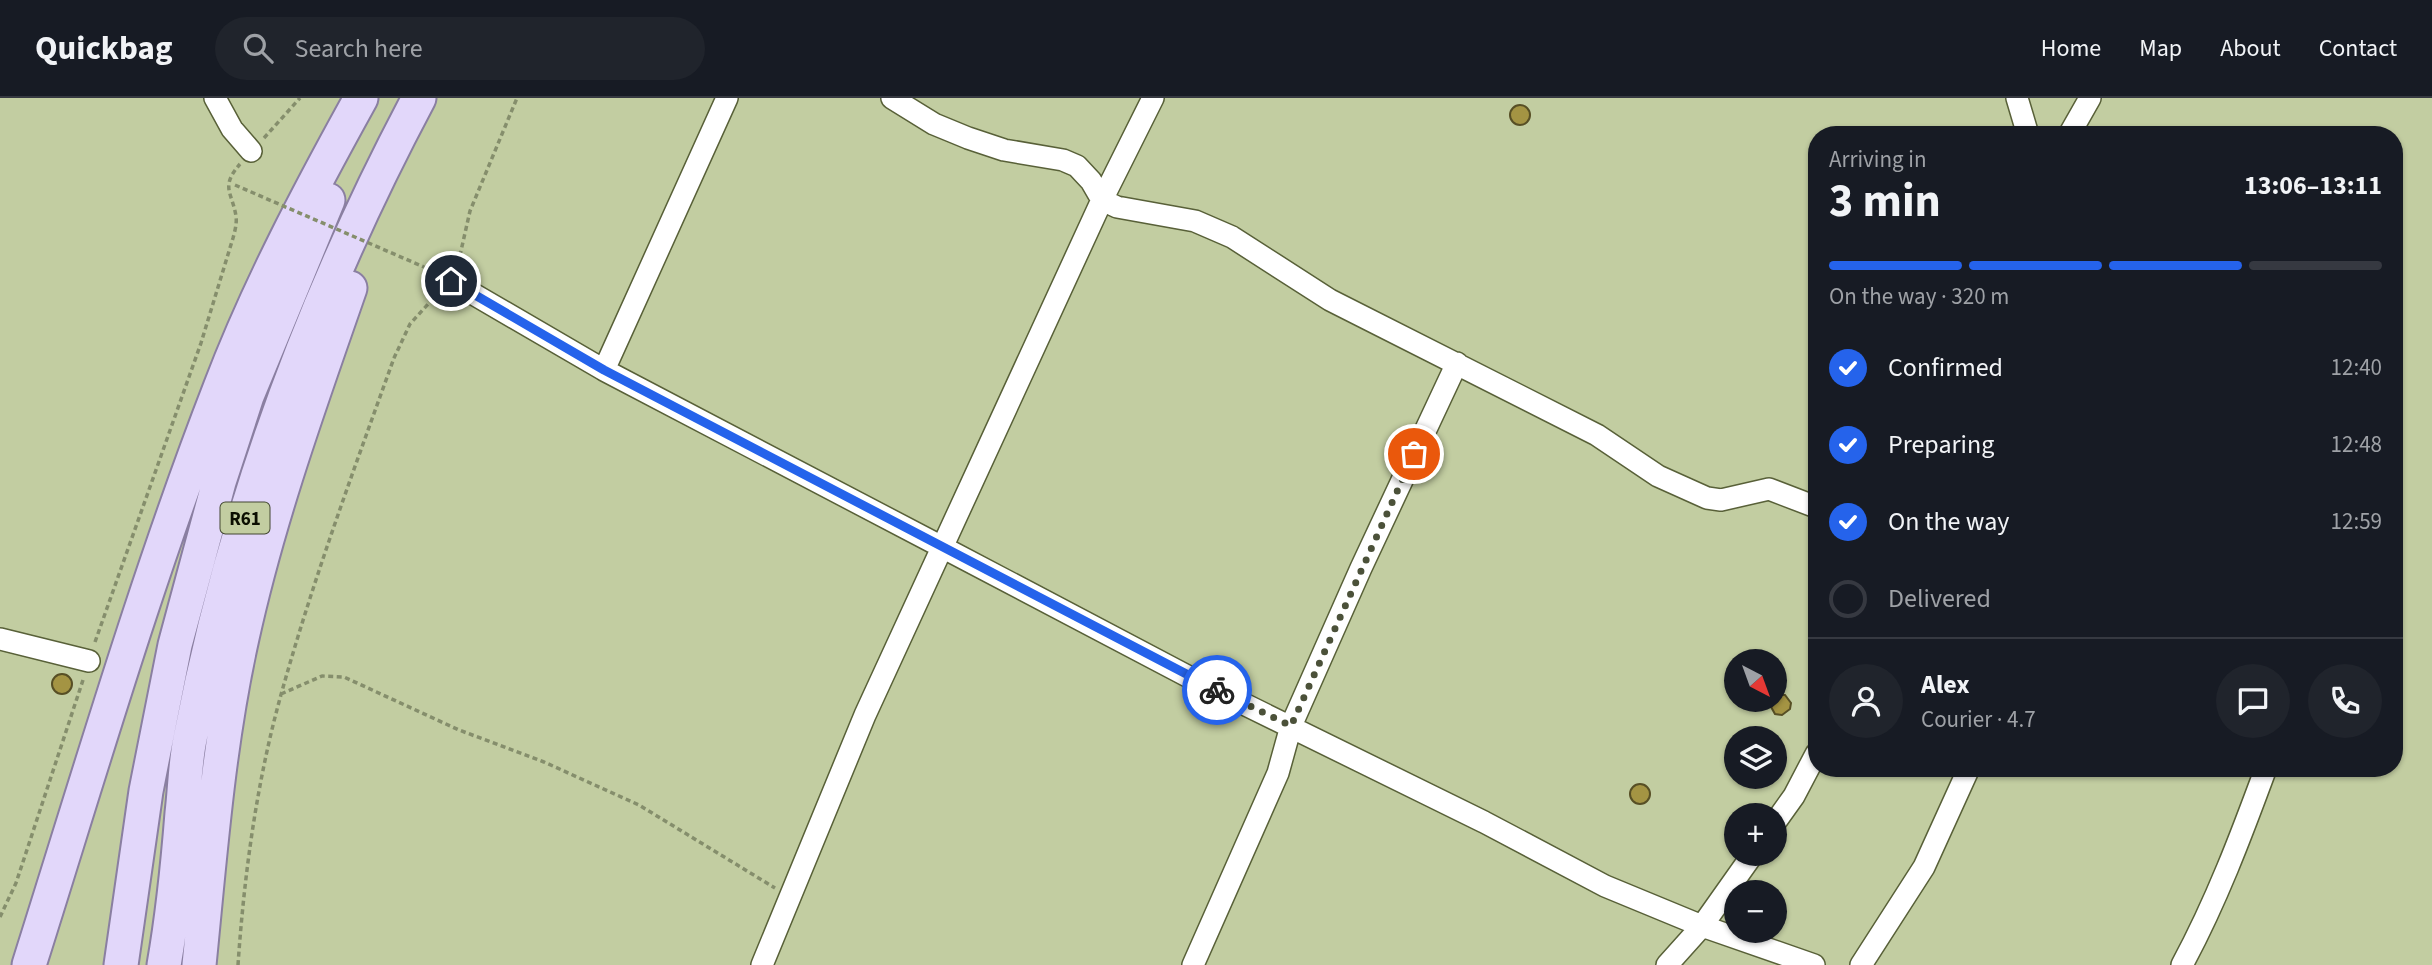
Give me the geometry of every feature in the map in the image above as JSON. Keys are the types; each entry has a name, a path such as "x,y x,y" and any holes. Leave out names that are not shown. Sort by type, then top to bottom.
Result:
{"main road":[{"path":"29,965 135,632 220,387 290,231 361,98"},
{"name":"R61","path":"121,965 146,791 175,645 219,482 247,396 335,181 379,98"},
{"name":"R61","path":"164,965 173,911 189,741 216,620 253,488 294,370 330,281 381,170 419,98"},
{"path":"199,965 226,727 242,639 271,526 352,282 437,98"}],"street":[{"path":"215,98 232,129 251,151"},
{"path":"604,370 727,98"},
{"path":"892,98 934,124 968,138 1004,150 1063,160 1077,166 1091,181 1102,200 1117,207 1195,221 1232,237 1330,300 1597,435 1658,477 1706,498 1721,500 1769,489 1808,504"},
{"path":"762,965 865,715 1102,200 1153,98"},
{"path":"2017,98 2025,126"},
{"path":"2074,126 2090,98"},
{"path":"451,281 604,370 942,547 1605,886 1702,926 1814,965"},
{"path":"1194,965 1278,773 1291,726 1457,363"},
{"path":"0,639 89,661"},
{"path":"1787,806 1808,769"},
{"path":"1861,965 1924,867 1965,777"},
{"path":"2182,965 2239,843 2263,777"},
{"path":"1667,965 1702,926 1744,866"}],"path":[{"path":"0,917 16,883 89,661 201,343 237,220 228,194 229,183 236,168 300,98"},
{"path":"237,965 242,899 257,805 281,694 315,579 394,358 410,324 426,304 451,281 463,253 470,211 517,98"},
{"path":"229,183 424,267"},
{"path":"281,694 322,676 344,677 459,730 544,762 639,805 789,896"}],"building":[{"path":"1516,105 1524,105 1530,115 1524,125 1516,125 1510,119 1510,111"},
{"path":"58,674 66,674 72,684 66,694 58,694 52,688 52,680"},
{"path":"1787,698 1791,703 1787,711"},
{"path":"1636,784 1644,784 1650,794 1644,804 1636,804 1630,798 1630,790"}],"way so far":[{"path":"1217,690 1291,726 1414,454"}],"route":[{"path":"451,281 604,370 1217,690"}]}
